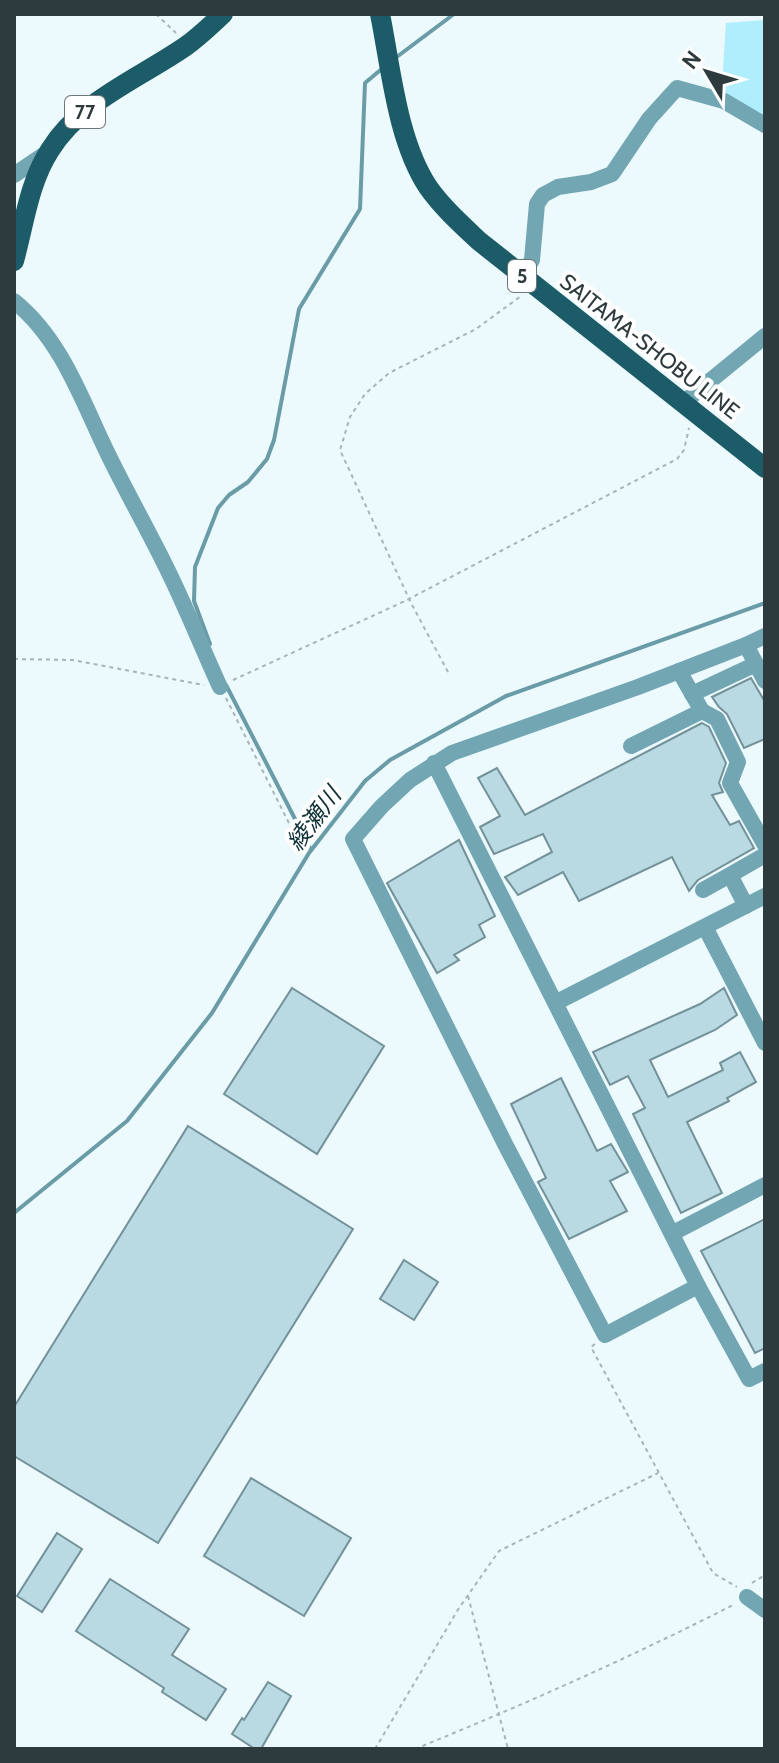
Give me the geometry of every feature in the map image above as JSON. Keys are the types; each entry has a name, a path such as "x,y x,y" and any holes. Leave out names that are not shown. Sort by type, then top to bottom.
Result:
{"main road":[{"name":"77","path":"14,261 34,184 48,152 74,120 92,105 188,44 223,14"},
{"name":"SAITAMA-SHOBU LINE","path":"380,14 405,137 422,175 443,206 528,281 765,468"}],"street":[{"path":"528,281 537,204 543,195 558,187 591,182 612,174 649,119 677,88 724,101 765,125"},
{"path":"14,175 48,152"},
{"path":"14,301 51,342 74,379 106,450 171,577 220,687"},
{"path":"688,407 765,336"},
{"path":"698,1286 605,1335 505,1144 353,839 382,806 434,763 452,753 679,671 765,636"},
{"path":"746,645 765,681"},
{"path":"692,694 756,664"},
{"path":"679,671 702,711 717,719 738,762 730,783 765,845"},
{"path":"631,746 702,711"},
{"path":"434,763 698,1286 749,1379 765,1371"},
{"path":"703,890 765,855"},
{"path":"730,875 746,906"},
{"path":"557,1002 765,896"},
{"path":"705,927 765,1043"},
{"path":"673,1233 765,1185"},
{"path":"744,1594 765,1610"}],"path":[{"path":"156,14 188,44"},
{"path":"448,672 411,603 340,450 350,417 365,394 389,373 476,329 528,281"},
{"path":"14,659 73,660 220,687 405,601 677,459 684,450 688,407"},
{"path":"220,687 302,849"},
{"path":"605,1335 591,1347 658,1473 713,1573 744,1594"},
{"path":"375,1749 468,1595 499,1551 658,1473"},
{"path":"415,1749 499,1715 660,1642 744,1594 765,1575"},
{"path":"468,1595 508,1749"}],"shaded area":[{"path":"765,20 765,124 721,99 726,23"}],"building":[{"path":"751,678 765,702 765,739 744,748 727,714 712,697"},
{"path":"702,723 709,727 726,763 719,783 723,792 712,795 730,825 739,821 754,848 698,880 689,891 672,857 579,901 563,872 518,895 505,877 552,852 543,834 494,854 480,827 500,816 478,778 497,768 525,815"},
{"path":"459,840 495,916 479,925 485,937 454,955 459,960 437,973 387,883"},
{"path":"292,988 384,1046 317,1154 224,1094"},
{"path":"724,988 737,1015 715,1030 650,1060 668,1097 723,1070 720,1063 740,1052 756,1082 727,1098 729,1101 687,1122 722,1193 681,1213 633,1114 645,1108 628,1076 610,1085 593,1052 700,1004"},
{"path":"561,1078 597,1151 611,1144 628,1172 610,1181 627,1211 569,1239 538,1182 546,1178 511,1104"},
{"path":"188,1126 353,1229 158,1543 14,1456 14,1407"},
{"path":"765,1219 765,1348 755,1353 701,1251"},
{"path":"404,1260 438,1282 414,1320 380,1299"},
{"path":"251,1478 351,1538 304,1616 204,1556"},
{"path":"57,1533 82,1549 42,1612 17,1596"},
{"path":"110,1579 189,1629 172,1655 226,1689 206,1720 162,1692 164,1688 76,1631"},
{"path":"268,1682 291,1696 261,1749 255,1749 232,1734"}],"waterway":[{"path":"394,59 454,14"},
{"path":"210,644 194,601 195,567 218,508 229,495 248,482 267,459 274,440 299,309 360,209 365,83 384,67"},
{"name":"綾瀬川","path":"14,1213 127,1121 212,1013 309,853 365,781 390,760 506,696 765,603"},
{"path":"226,685 311,850"}]}
